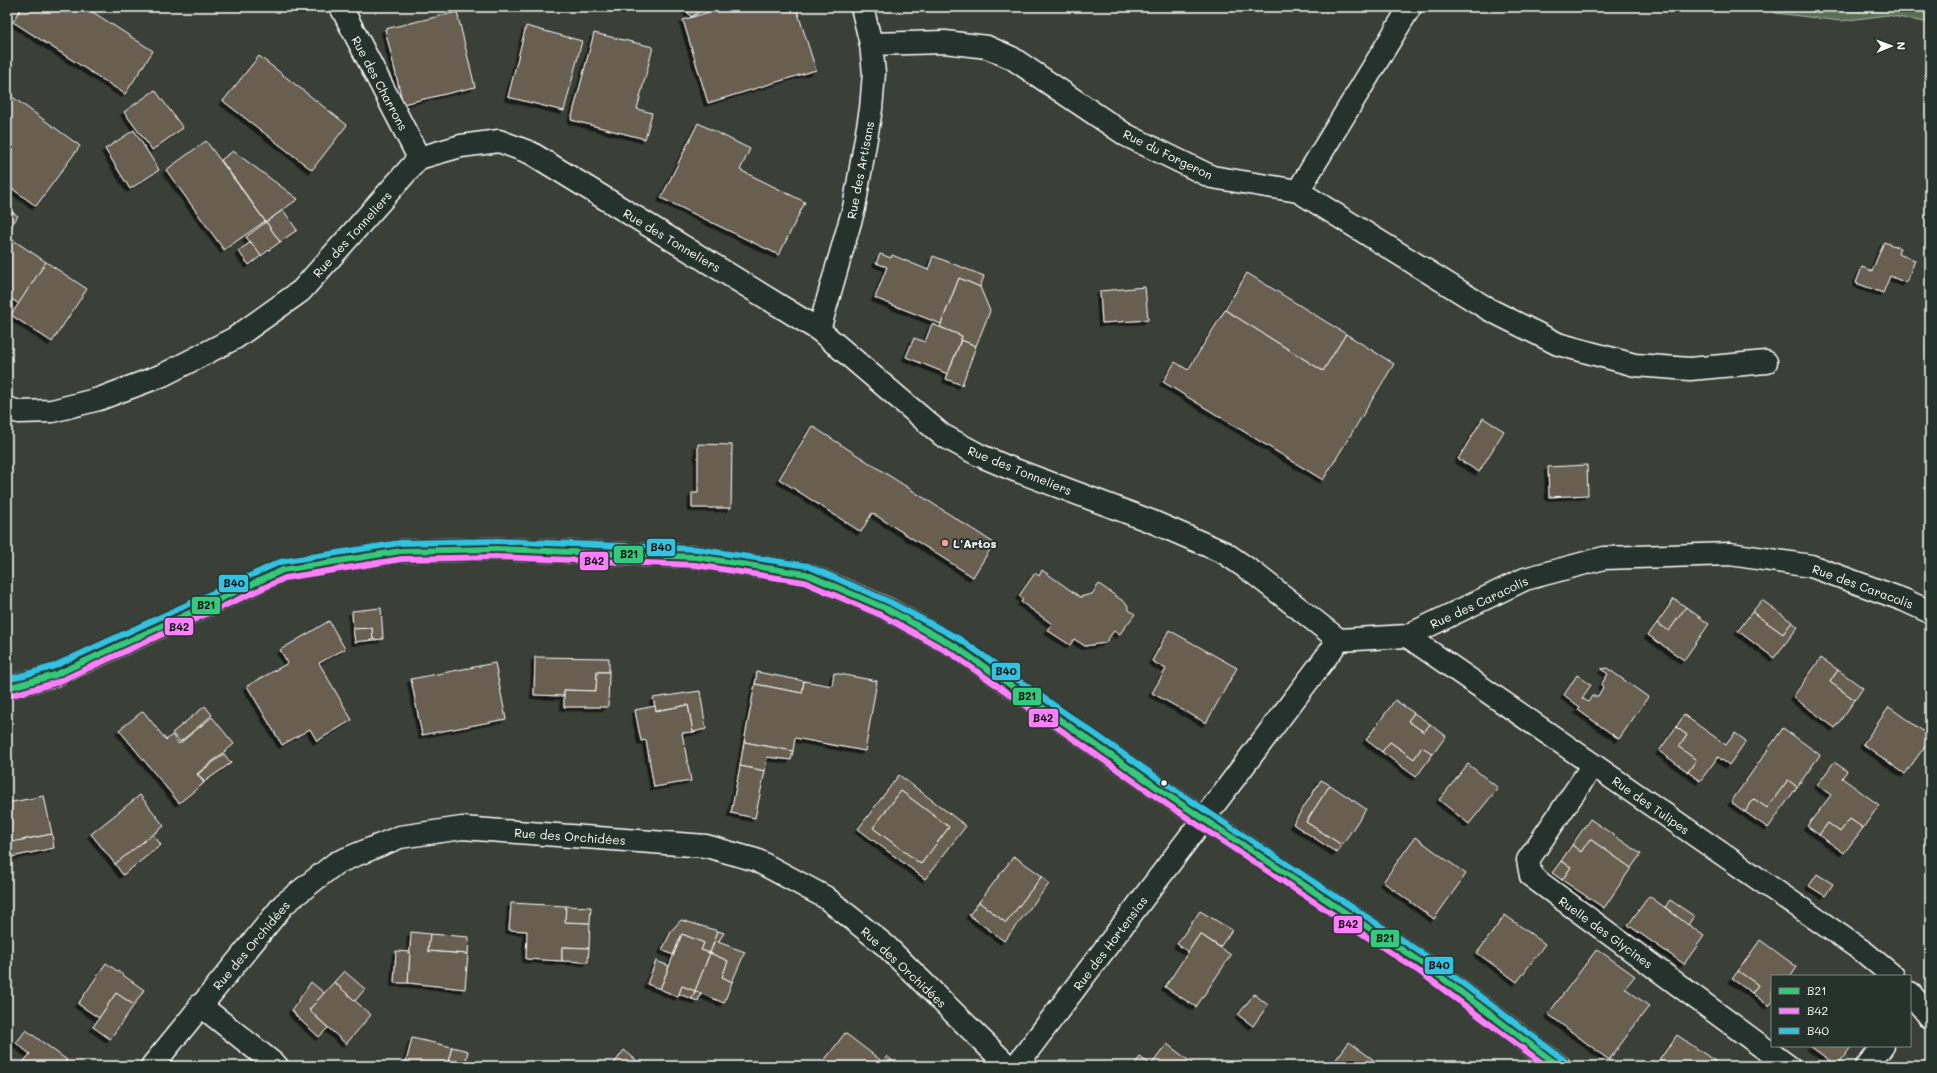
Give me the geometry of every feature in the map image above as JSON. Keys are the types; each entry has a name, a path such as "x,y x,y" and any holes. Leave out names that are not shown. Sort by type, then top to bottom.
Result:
{"street":[{"name":"Rue des Charrons","path":"341,7 419,158"},
{"name":"Rue des Artisans","path":"818,330 854,208 871,109 874,73 870,44 862,7"},
{"path":"1410,7 1298,191 1488,309 1558,344 1642,365 1690,369 1766,362"},
{"name":"Rue du Forgeron","path":"870,44 945,42 987,47 1012,58 1126,135 1212,177 1298,191"},
{"name":"Rue des Tonneliers","path":"7,408 19,412 52,411 99,399 163,376 236,338 301,291 419,158 461,146 499,141 530,153 818,330 942,435 1000,464 1153,522 1225,554 1255,574 1339,640"},
{"path":"7,688 56,675 283,570 401,551 496,549 696,557 806,574 887,609 956,647 1203,818 1424,965 1559,1066"},
{"name":"Rue des Caracolis","path":"1339,640 1407,636 1525,579 1604,558 1730,554 1811,566 1904,600 1930,612"},
{"name":"Rue des Tulipes","path":"1407,636 1864,952 1892,975"},
{"path":"1203,818 1339,640"},
{"name":"Ruelle des Glycines","path":"1593,765 1528,860 1531,876 1788,1066"},
{"name":"Rue des Hortensias","path":"1016,1066 1203,818"},
{"name":"Rue des Orchidées","path":"152,1066 200,1005 284,904 336,863 400,837 462,828 706,846 756,860 825,898 886,946 1008,1066"},
{"path":"200,1005 277,1066"},
{"path":"1867,1066 1882,1047"}],"green space":[{"path":"1767,7 1930,7 1930,23 1887,15 1841,21 1776,13"}],"building":[{"path":"22,7 85,7 153,51 125,94 13,22"},
{"path":"684,7 708,7 691,17"},
{"path":"725,7 796,7 816,70 708,103 683,20"},
{"path":"457,12 475,87 403,104 385,29"},
{"path":"526,26 582,41 564,111 508,97"},
{"path":"594,33 653,47 637,109 652,113 645,139 571,120"},
{"path":"259,56 347,125 312,170 223,101"},
{"path":"155,90 183,128 152,150 124,112"},
{"path":"7,93 80,146 36,206 7,185"},
{"path":"698,123 750,149 740,170 805,202 779,255 661,198"},
{"path":"134,130 159,170 130,189 105,149"},
{"path":"206,141 265,221 224,250 166,170"},
{"path":"233,151 298,199 266,222 221,160"},
{"path":"7,209 18,216 7,232"},
{"path":"283,210 297,230 280,242 266,222"},
{"path":"266,222 280,242 261,256 246,237"},
{"path":"7,236 46,262 19,304 7,296"},
{"path":"251,242 261,256 249,265 238,251"},
{"path":"1884,242 1900,248 1898,254 1915,260 1906,283 1890,276 1883,293 1856,283 1862,267 1872,271"},
{"path":"880,254 891,258 892,255 928,270 933,256 984,276 980,287 959,278 941,324 875,298 887,267 876,263"},
{"path":"46,262 87,289 52,342 11,315"},
{"path":"1247,273 1346,334 1323,371 1225,310"},
{"path":"959,278 980,287 990,311 976,346 961,340 962,336 940,327"},
{"path":"1145,287 1148,320 1102,323 1100,291"},
{"path":"1225,310 1323,371 1346,334 1394,364 1323,480 1163,382 1175,362 1188,370"},
{"path":"932,324 962,336 948,374 906,357 914,338 925,342"},
{"path":"961,340 976,346 962,385 946,379"},
{"path":"1483,418 1504,431 1479,472 1458,459"},
{"path":"812,426 994,543 973,577 872,513 861,532 779,479"},
{"path":"698,444 732,445 731,508 692,508 692,493 698,493"},
{"path":"1587,465 1588,495 1549,497 1548,467"},
{"path":"1042,570 1080,597 1092,594 1099,584 1127,604 1129,610 1135,614 1119,635 1114,631 1105,643 1085,646 1074,639 1070,645 1047,630 1052,624 1021,602 1023,599 1019,596 1035,573 1039,576"},
{"path":"1674,599 1686,607 1669,631 1657,623"},
{"path":"1762,600 1792,622 1783,634 1752,612"},
{"path":"1686,607 1709,624 1684,660 1648,635 1657,623 1669,631"},
{"path":"381,608 383,639 373,640 372,628 353,629 352,611"},
{"path":"1752,612 1783,634 1792,622 1798,627 1774,658 1738,631"},
{"path":"329,621 345,649 319,663 352,720 317,741 310,729 282,745 247,686 288,663 280,650"},
{"path":"372,628 373,640 355,642 353,629"},
{"path":"1169,630 1237,668 1206,723 1152,693 1166,669 1152,661"},
{"path":"535,657 609,658 609,672 597,672 596,691 564,690 564,696 534,695"},
{"path":"1821,658 1838,670 1830,682 1855,700 1835,728 1793,697"},
{"path":"495,663 506,719 422,735 411,679"},
{"path":"1607,668 1648,697 1619,739 1578,710 1580,707 1564,695 1577,675 1591,685 1582,698 1588,702 1592,696 1598,696 1603,687 1601,685 1608,674 1601,669"},
{"path":"1838,670 1863,688 1855,700 1830,682"},
{"path":"597,672 609,672 608,707 564,707 564,690 596,691"},
{"path":"757,672 804,681 802,693 755,684"},
{"path":"834,673 877,681 865,751 795,738 793,751 744,742 755,684 802,693 804,681 832,686"},
{"path":"700,691 706,729 693,732 688,705 656,711 653,698"},
{"path":"1395,700 1414,713 1408,721 1424,732 1430,724 1446,736 1433,754 1422,747 1414,759 1390,742 1382,752 1366,740"},
{"path":"688,705 693,732 682,733 691,781 654,787 646,740 641,741 635,710 655,706 656,711"},
{"path":"205,706 212,715 180,742 172,733"},
{"path":"1889,707 1930,736 1930,739 1905,774 1863,744"},
{"path":"143,711 166,740 172,735 179,744 212,717 234,744 197,774 204,783 179,803 119,730"},
{"path":"1414,713 1430,724 1424,732 1408,721"},
{"path":"1684,715 1726,745 1735,733 1746,741 1729,765 1718,757 1700,781 1688,772 1696,760 1679,747 1687,735 1676,727"},
{"path":"1676,727 1687,735 1679,747 1696,760 1688,772 1659,751"},
{"path":"1783,728 1820,755 1797,787 1788,780 1767,808 1754,799 1745,812 1731,802"},
{"path":"744,742 793,751 791,760 767,757 765,771 740,766"},
{"path":"1390,742 1414,759 1422,747 1433,754 1416,777 1382,752"},
{"path":"224,754 231,763 204,782 198,774"},
{"path":"1834,762 1847,771 1842,778 1879,805 1863,828 1850,819 1840,832 1828,823 1819,835 1807,826 1831,795 1817,785"},
{"path":"1468,764 1498,788 1469,824 1439,800"},
{"path":"740,766 765,771 755,818 731,813"},
{"path":"899,775 966,826 925,879 858,829","holes":["901,791 949,827 921,864 873,828"]},
{"path":"1321,780 1330,785 1306,822 1342,845 1337,853 1293,824"},
{"path":"1788,780 1797,787 1768,828 1745,812 1754,799 1767,808"},
{"path":"1330,785 1366,809 1342,845 1306,822"},
{"path":"901,791 949,827 921,864 873,828"},
{"path":"140,795 164,826 115,864 91,834"},
{"path":"44,796 52,834 7,843 7,803"},
{"path":"1590,819 1641,854 1631,868 1590,839 1581,852 1572,845"},
{"path":"1850,819 1863,828 1844,853 1819,835 1828,823 1840,832"},
{"path":"52,834 54,848 7,858 7,843"},
{"path":"153,834 161,845 123,875 115,864"},
{"path":"1415,837 1466,874 1434,919 1383,882"},
{"path":"1590,839 1631,868 1604,908 1562,880 1571,867 1561,861 1572,845 1581,852"},
{"path":"1014,856 1042,876 1006,923 979,902"},
{"path":"1561,861 1571,867 1562,880 1552,873"},
{"path":"1817,874 1833,884 1825,896 1809,886"},
{"path":"1042,876 1049,884 1004,941 969,915 979,902 1006,923"},
{"path":"1649,896 1704,936 1684,964 1628,925"},
{"path":"1670,900 1694,916 1688,925 1665,907"},
{"path":"511,903 566,906 565,922 590,923 589,948 562,947 562,961 526,959 527,931 509,930"},
{"path":"566,906 591,907 590,923 565,922"},
{"path":"1200,911 1232,930 1220,947 1200,934 1188,952 1177,944"},
{"path":"1505,915 1545,944 1517,982 1477,953"},
{"path":"681,920 718,931 710,953 701,950 704,943 682,934 673,955 662,950 672,930"},
{"path":"718,931 724,933 718,942 745,952 732,982 722,977 728,961 710,953"},
{"path":"411,932 430,934 428,951 468,954 465,989 408,983"},
{"path":"430,934 469,937 468,954 428,951"},
{"path":"682,934 704,943 701,950 710,953 695,991 682,986 678,997 660,989"},
{"path":"1200,934 1231,955 1196,1007 1165,987"},
{"path":"1760,940 1797,967 1792,975 1771,975 1771,1003 1769,1006 1752,993 1758,985 1738,971"},
{"path":"562,947 589,948 588,962 562,961"},
{"path":"1597,949 1635,976 1625,988 1649,1006 1609,1060 1548,1014"},
{"path":"396,951 410,952 408,983 394,983"},
{"path":"710,953 728,961 722,977 732,982 724,1003 695,991"},
{"path":"656,961 669,966 660,989 647,984"},
{"path":"106,963 144,990 134,1005 116,993 99,1018 78,1004"},
{"path":"344,971 365,989 355,1001 334,982"},
{"path":"1738,971 1758,985 1752,993 1732,979"},
{"path":"311,982 324,993 309,1010 328,1028 319,1037 297,1017 292,1010"},
{"path":"334,982 371,1015 346,1044 309,1010"},
{"path":"682,986 695,991 692,999 679,994"},
{"path":"695,991 701,993 698,1001 692,999"},
{"path":"116,993 134,1005 110,1039 93,1027"},
{"path":"1254,994 1268,1005 1253,1026 1238,1015"},
{"path":"26,1030 67,1060 63,1066 20,1066 30,1054 16,1043"},
{"path":"845,1033 883,1062 880,1066 820,1066"},
{"path":"1677,1035 1715,1061 1712,1066 1655,1066"},
{"path":"412,1038 452,1047 447,1066 405,1066"},
{"path":"1349,1042 1382,1066 1331,1066"},
{"path":"1167,1044 1196,1066 1150,1066"},
{"path":"452,1047 468,1051 465,1066 447,1066"},
{"path":"1811,1047 1851,1047 1837,1066"},
{"path":"624,1050 642,1065 612,1066"},
{"path":"887,1056 898,1066 880,1066"},
{"path":"1140,1057 1151,1065 1133,1066"}],"transit line":[{"name":"B40","path":"7,680 52,667 280,562 400,543 496,541 696,549 808,566 890,602 961,640 1176,791 1429,958 1564,1060"},
{"name":"B21","path":"7,688 55,675 283,570 401,551 496,549 696,557 806,574 887,609 956,647 1172,798 1425,965 1559,1066"},
{"name":"B42","path":"9,696 58,682 285,578 402,559 496,557 695,565 804,582 883,616 952,654 1168,805 1420,972 1546,1066"}],"place":[{"name":"L'Artos","path":"945,543"}]}
